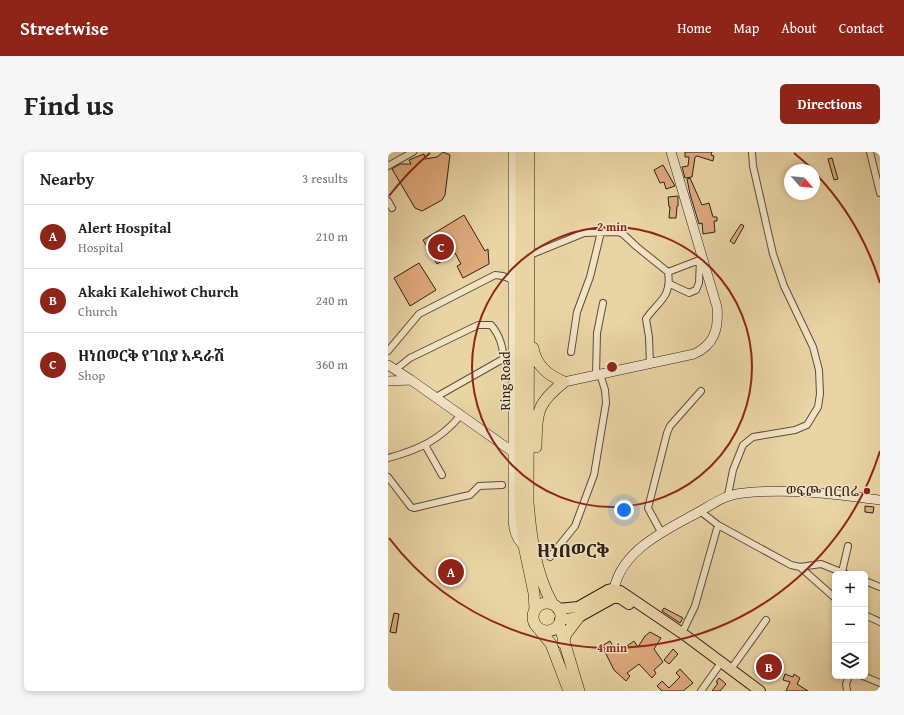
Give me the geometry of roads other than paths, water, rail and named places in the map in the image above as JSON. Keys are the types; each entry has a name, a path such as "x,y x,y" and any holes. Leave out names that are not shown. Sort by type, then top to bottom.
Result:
{"highway":[{"name":"Ring Road","path":"521,152 520,505 524,546 534,593 535,609"},
{"name":"Ring Road","path":"529,152 530,256 528,502 534,551 544,588 557,614 563,643 579,691"},
{"path":"529,326 534,353 541,368 546,373 564,382 546,397 539,408 537,421 535,500 537,539 534,551"},
{"path":"538,628 543,630 552,630 557,614 542,603 535,609 533,620 538,628 551,644 569,691"},
{"path":"563,643 566,634 579,617"}],"main road":[{"path":"557,614 579,617 613,594"},
{"path":"613,594 630,604 749,691"},
{"path":"557,614 613,594 633,599 731,668 760,691"}],"street":[{"path":"388,166 413,152"},
{"path":"513,152 513,521 517,540 524,546"},
{"path":"564,382 694,354 704,349 711,341 718,319 717,307 701,260 670,152"},
{"path":"728,495 733,470 743,445 753,437 795,430 807,425 818,407 820,394 819,370 813,347 784,286 773,254 753,166 752,152"},
{"path":"870,152 880,193"},
{"path":"388,201 392,208"},
{"path":"571,352 577,312 588,283 601,232"},
{"path":"530,256 584,233 618,232 623,234 668,272 670,284 658,307 646,319 649,337 650,364"},
{"path":"668,272 701,260"},
{"path":"670,284 689,293 696,290 699,283 701,260"},
{"path":"388,351 419,314 494,275 503,276 513,280"},
{"path":"550,557 575,526 594,475 606,403 605,390 598,374 597,333 603,303"},
{"path":"390,368 478,325 491,325 496,330 501,342 504,359 436,397"},
{"path":"390,368 436,397 460,416 512,452"},
{"path":"388,381 411,380"},
{"path":"661,532 648,508 665,438 670,426 701,392"},
{"path":"388,458 425,445 444,433 460,416"},
{"path":"425,445 442,475"},
{"path":"388,477 411,507 414,508 470,495 479,486 491,487 502,485"},
{"path":"613,594 624,566 647,542 661,532 728,495 789,490 815,491 880,500"},
{"path":"700,511 718,524 791,566 800,567 821,564 839,571"},
{"path":"682,633 695,606 718,524"},
{"path":"844,571 848,546"},
{"path":"800,567 832,595"},
{"path":"868,582 880,587"},
{"path":"868,616 880,622"},
{"path":"731,668 766,620"},
{"path":"701,691 718,667"},
{"path":"868,678 880,683"},
{"path":"846,691 848,679"}],"place":[{"name":"ዘነበወርቅ የገበያ አዳራሽ","path":"441,247"},
{"name":"ወፍጮ በርበሬ","path":"867,491"},
{"name":"Alert Hospital","path":"451,572"},
{"name":"Akaki Kalehiwot Church","path":"769,667"}],"district":[{"name":"ዘነበወርቅ","path":"573,551"}]}
